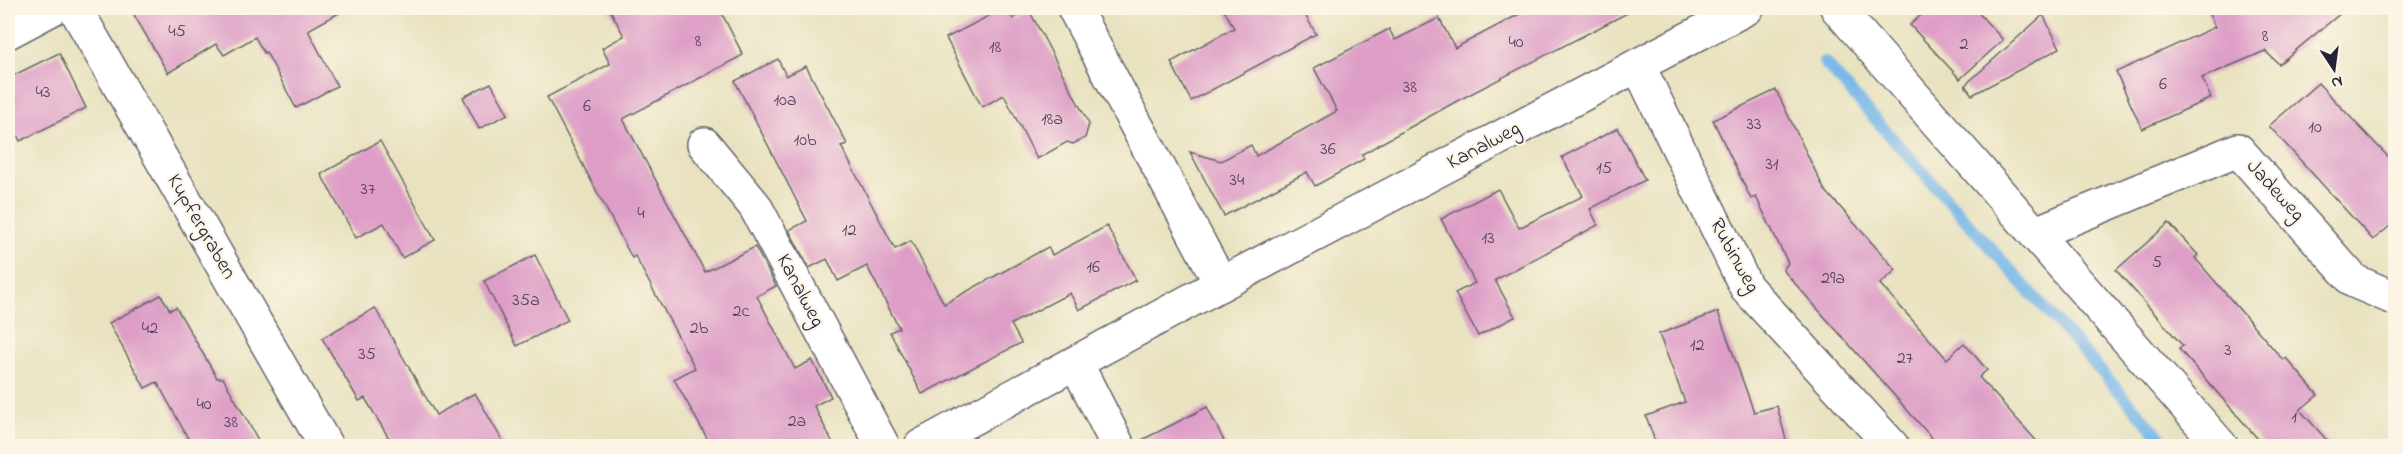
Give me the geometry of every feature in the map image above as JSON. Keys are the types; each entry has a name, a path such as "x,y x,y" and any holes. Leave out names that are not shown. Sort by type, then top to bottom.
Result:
{"street":[{"path":"8,32 53,8"},
{"name":"Kupfergraben","path":"75,8 326,447"},
{"path":"1074,8 1221,284"},
{"name":"Kanalweg","path":"921,447 1221,284 1747,8"},
{"path":"1837,8 2221,447"},
{"name":"Rubinweg","path":"1638,65 1746,287 1892,447"},
{"name":"Kanalweg","path":"704,144 755,206 883,447"},
{"name":"Jadeweg","path":"2036,233 2238,150 2354,281 2396,300"},
{"path":"1076,363 1118,447"}],"building":[{"path":"130,8 348,8 308,30 337,86 296,108 266,52 264,53 255,37 224,55 216,44 168,73"},
{"path":"609,8 719,8 743,55 623,119 705,272 755,247 776,286 757,296 795,369 812,360 831,397 814,406 835,447 712,447 674,379 695,368 635,256 632,258 547,97 610,64 602,48 624,36"},
{"path":"1007,8 1013,19 1029,10 1089,124 1085,138 1073,144 1067,142 1037,159 1004,95 982,107 946,38"},
{"path":"1223,8 1301,8 1316,34 1191,101 1171,62 1234,28"},
{"path":"1531,8 1637,8 1457,101 1362,154 1364,159 1315,186 1307,172 1224,216 1190,152 1221,161 1251,145 1256,156 1337,111 1314,68 1389,29 1395,40 1439,18 1455,48"},
{"path":"1929,8 1974,8 2003,40 1960,79 1910,25"},
{"path":"2206,8 2347,8 2279,64 2265,51 2202,78 2211,98 2142,129 2116,72 2215,27"},
{"path":"2043,15 2060,48 1972,95 1965,85"},
{"path":"59,53 86,108 20,141 8,115 8,78"},
{"path":"778,59 786,76 806,66 847,144 841,146 895,249 911,241 944,304 1048,247 1052,255 1107,226 1136,280 1079,310 1070,293 1011,324 1021,343 922,394 890,332 899,328 867,266 838,281 827,259 809,268 789,230 807,221 735,81"},
{"path":"491,83 508,114 479,129 463,97"},
{"path":"2318,83 2396,165 2396,221 2373,240 2269,126"},
{"path":"1776,90 1824,189 1896,270 1880,284 1947,359 1964,343 1987,370 1979,377 2042,447 1940,447 1783,270 1788,263 1756,197 1751,199 1713,120"},
{"path":"1618,128 1645,180 1590,209 1598,225 1495,280 1515,317 1478,336 1455,293 1475,283 1441,219 1498,189 1519,228 1583,196 1562,157"},
{"path":"380,141 435,240 402,258 384,223 356,238 321,174"},
{"path":"2169,223 2198,255 2195,258 2283,360 2286,358 2318,395 2300,410 2333,447 2265,447 2179,349 2183,346 2116,270"},
{"path":"535,255 568,320 517,346 484,281"},
{"path":"161,295 170,310 176,307 217,378 223,378 262,447 193,447 157,382 145,388 109,323"},
{"path":"375,308 436,415 475,393 506,447 379,447 390,440 365,398 359,401 322,338"},
{"path":"1718,312 1754,412 1777,406 1788,447 1657,447 1646,416 1685,402 1659,334"},
{"path":"1207,407 1227,447 1137,447 1136,443"}],"waterway":[{"path":"1824,62 2168,446"}]}
